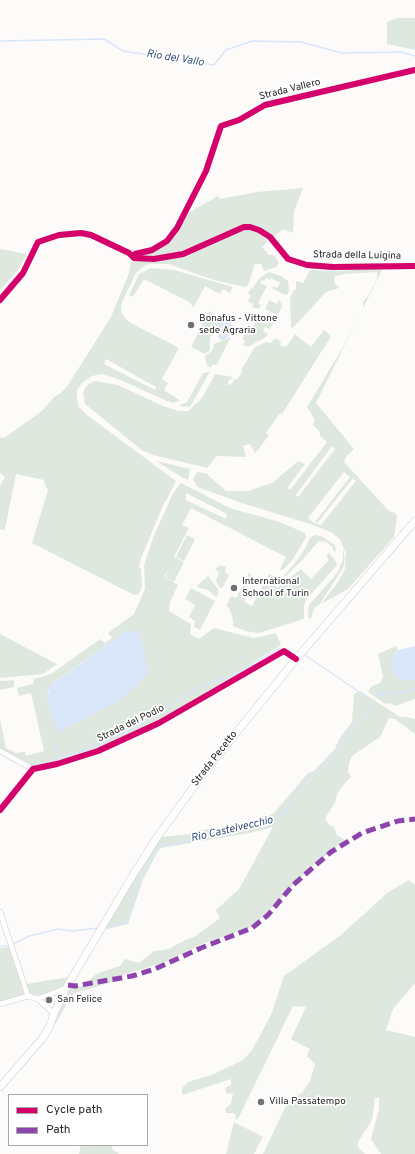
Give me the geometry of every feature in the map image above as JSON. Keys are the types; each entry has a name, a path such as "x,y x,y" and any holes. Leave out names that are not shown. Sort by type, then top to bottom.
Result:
{"main road":[{"name":"Strada Pecetto","path":"0,1087 42,1039 52,1023 54,1014 66,988 160,833 206,770 296,659 415,521"}],"street":[{"name":"Strada Vallero","path":"129,253 143,253 152,250 167,240 177,228 206,171 221,126 239,120 265,104 415,70"},
{"name":"Strada della Luigina","path":"0,300 23,273 36,245 44,239 59,235 85,234 129,253 132,258 138,259 176,256 250,227 259,230 270,237 288,259 307,265 333,267 415,266"},
{"name":"Strada del Podio","path":"33,769 58,764 98,751 158,723 284,651 296,659"},
{"path":"0,751 33,769 0,810"},
{"path":"0,912 28,996"},
{"path":"38,999 66,988"},
{"path":"0,1004 22,996 28,996 38,999 54,1014"}],"shaded area":[{"path":"397,18 415,18 415,50 387,44 387,22"},
{"path":"303,188 294,211 293,233 283,229 273,238 256,226 250,225 178,252 147,257 145,254 167,242 188,213 218,196 220,199 257,192"},
{"path":"247,229 262,234 267,242 262,247 269,255 274,255 279,263 276,267 264,271 261,264 255,264 248,285 245,287 214,280 168,264 150,264 144,266 136,273 123,300 121,306 122,314 129,322 179,348 162,379 168,383 164,390 179,400 182,400 173,403 118,379 102,374 92,376 83,382 77,390 79,407 87,415 176,481 165,501 141,558 139,567 141,568 142,586 139,594 134,595 32,543 48,490 44,480 16,474 6,524 4,530 0,529 0,486 5,477 0,473 0,437 4,438 42,411 54,397 62,392 68,385 111,317 129,273 131,261 160,261 178,257","holes":["106,359 156,387 155,390 104,364"]},
{"path":"0,249 27,254 18,270 0,290"},
{"path":"151,268 174,270 233,287 230,293 223,289 220,294 205,286 194,307 189,302 144,279 133,297 129,295 139,274"},
{"path":"360,269 382,270 316,403 354,449 346,457 344,462 389,511 395,513 397,516 394,537 389,543 348,589 321,604 338,582 345,569 346,553 340,540 333,533 197,487 193,479 197,472 203,473 207,474 226,491 248,491 272,483 298,461 305,464 287,488 290,490 327,442 320,436 320,432 313,425 315,420 307,407 342,349 363,308 363,302 377,279 377,272 335,276 334,282 339,288 326,292 293,328 291,327 290,299 293,291 296,289 296,281 303,283 310,270 339,271","holes":["332,446 335,449 298,497 296,495","344,472 350,477 315,522 318,522 354,477 353,479 356,481 321,525 314,523 308,518"]},
{"path":"269,272 281,276 288,281 289,291 287,295 272,288 273,286 277,288 280,283 271,278 270,280 266,278 260,283 267,286 258,303 261,305 259,309 252,307 253,304 248,301 251,296 248,293 261,277"},
{"path":"269,300 277,304 279,300 281,303 282,307 277,315 265,309"},
{"path":"209,311 215,314 212,317 223,325 219,332 225,339 220,340 217,333 210,337 210,350 205,354 191,347"},
{"path":"270,317 275,320 270,329 265,327 263,331 268,334 266,337 248,347 243,345 245,341 242,339 248,327 252,329 257,320 267,324"},
{"path":"324,330 331,336 330,338 282,414 280,413 266,433 269,435 258,450 255,453 250,444 243,446 246,457 217,456 207,468 157,456 143,451 85,404 83,393 85,388 90,383 96,381 118,385 163,406 179,411 188,411 202,398 215,374 233,377 228,381 228,385 232,384 234,379 236,380 240,376 242,372 241,370 255,347 266,342 271,343 275,338 281,341 280,345 286,347 295,334 311,347"},
{"path":"231,337 217,364 212,365 211,368 207,366 205,356 212,351 214,344"},
{"path":"210,372 190,407 178,406 187,402 203,373"},
{"path":"156,461 190,469 188,480 183,478"},
{"path":"181,483 230,508 280,522 305,533 306,537 293,559 284,569 279,571 286,557 191,508 182,525 189,528 174,557 184,562 174,582 165,577 171,565 164,577 178,585 170,602 169,611 191,624 190,634 199,639 214,628 254,638 276,633 281,645 247,666 259,663 155,722 115,742 57,763 35,767 0,748 0,719 6,748 16,753 25,752 26,756 44,751 31,693 19,696 17,688 33,684 34,679 51,674 100,639 105,643 112,638 108,633 134,614 145,589 144,565 153,538 173,493","holes":["186,493 227,514 226,519 186,500","126,631 129,632 50,712 47,697 53,683"]},
{"path":"187,535 195,539 184,561 176,557"},
{"path":"317,535 335,545 336,551 334,552 332,547 326,542 319,541 287,575 282,578 302,554 312,536"},
{"path":"343,547 345,559 343,568 319,605 314,608 311,619 308,617 309,605 337,573 343,560"},
{"path":"329,553 337,565 306,600 304,606 304,619 259,633 245,631 233,626 233,619 229,608 226,606 231,596 236,598 249,573 252,574 243,593 246,598 244,602 252,606 269,574 277,578 273,585 277,588 301,569 311,579 329,560 326,556"},
{"path":"220,565 226,567 225,573 229,575 222,588 219,587 216,581 219,573 215,569"},
{"path":"208,576 218,589 218,596 216,597 208,590 197,587"},
{"path":"191,588 215,601 200,630 194,627 195,621 189,617 195,605 185,599"},
{"path":"0,634 57,664 43,674 0,678"},
{"path":"396,646 398,650 394,655 413,680 415,678 415,699 396,706 390,703 385,704 368,692 372,686 380,683 383,676 378,654"},
{"path":"14,680 14,687 0,690 0,681"},
{"path":"360,691 400,717 415,719 415,734 395,719 389,718 380,737 352,756 349,763 348,772 351,777 337,794 335,803 325,818 328,824 334,827 337,835 345,840 310,868 254,926 202,944 163,963 119,976 116,981 75,993 68,1002 49,1035 70,988 83,986 84,983 98,973 120,966 125,959 139,963 154,951 169,949 194,937 220,918 216,910 239,889 273,827 250,833 161,848 143,880 128,924 103,930 160,837 190,834 214,827 219,829 240,826 243,823 258,821 274,813 308,773 314,771 335,749 339,739 352,722 354,694"},
{"path":"409,880 415,885 415,983 393,1009 386,1030 415,1037 415,1154 381,1154 371,1139 379,1109 379,1098 375,1098 372,1120 358,1142 358,1147 365,1154 263,1154 288,1101 302,1093 310,1081 315,1064 307,1056 310,1049 291,1039 306,1007 293,1006 238,1119 235,1119 236,1115 233,1113 226,1113 225,1109 231,1103 233,1093 226,1094 225,1088 231,1085 231,1079 182,1095 182,1088 188,1082 214,1074 243,1060 252,1050 271,1015 284,976 341,935 387,893"},
{"path":"9,947 25,994 0,1002 0,948"},
{"path":"69,977 64,986 37,996 29,995 26,984"},
{"path":"234,1122 263,1137 254,1154 226,1154"},
{"path":"81,1146 112,1146 112,1149 119,1154 79,1154"}],"water":[{"path":"214,315 229,322 232,326 231,334 225,339 219,337 223,325 212,317"},
{"path":"134,630 138,632 144,650 148,673 136,687 116,702 83,720 58,731 50,712 47,697 51,685 126,631 129,632"},
{"path":"415,646 415,678 413,680 403,680 394,675 391,666 394,655 398,650"}],"waterway":[{"name":"Rio del Vallo","path":"0,41 104,39 123,51 214,65 226,50 252,41 301,42 342,53 400,52 415,56"},
{"path":"31,766 83,751 135,728 198,688 241,671 280,648"},
{"path":"305,655 368,698"},
{"name":"Rio Castelvecchio","path":"380,698 386,692 399,694 415,689"},
{"name":"Rio Castelvecchio","path":"375,695 385,693"},
{"name":"Rio Castelvecchio","path":"107,927 124,923 129,916 136,887 156,851 161,846 215,836 274,822 291,806 307,782 331,760 375,703"},
{"path":"56,734 59,729"},
{"path":"55,745 58,759"},
{"name":"Rio Castelvecchio","path":"13,944 29,936 58,929 73,931 98,928"},
{"name":"Rio Castelvecchio","path":"0,946 8,946"}],"marked path":[{"path":"68,985 75,986 132,976 155,969 201,948 252,928 268,915 293,885 331,852 362,833 398,821 415,819"}],"cycle path":[{"path":"135,254 152,250 167,241 177,228 206,171 221,126 239,120 265,105 415,70"},
{"path":"0,300 23,273 38,242 59,235 81,233 91,235 129,253 134,258 154,259 183,254 244,227 250,227 259,230 270,237 288,259 307,265 333,267 415,266"},
{"path":"0,810 33,769 57,764 98,751 159,723 284,651 296,659"}],"place":[{"name":"Bonafus - Vittone sede Agraria","path":"191,325"},
{"name":"International School of Turin","path":"234,588"},
{"name":"San Felice","path":"49,1000"},
{"name":"Villa Passatempo","path":"261,1102"}]}
